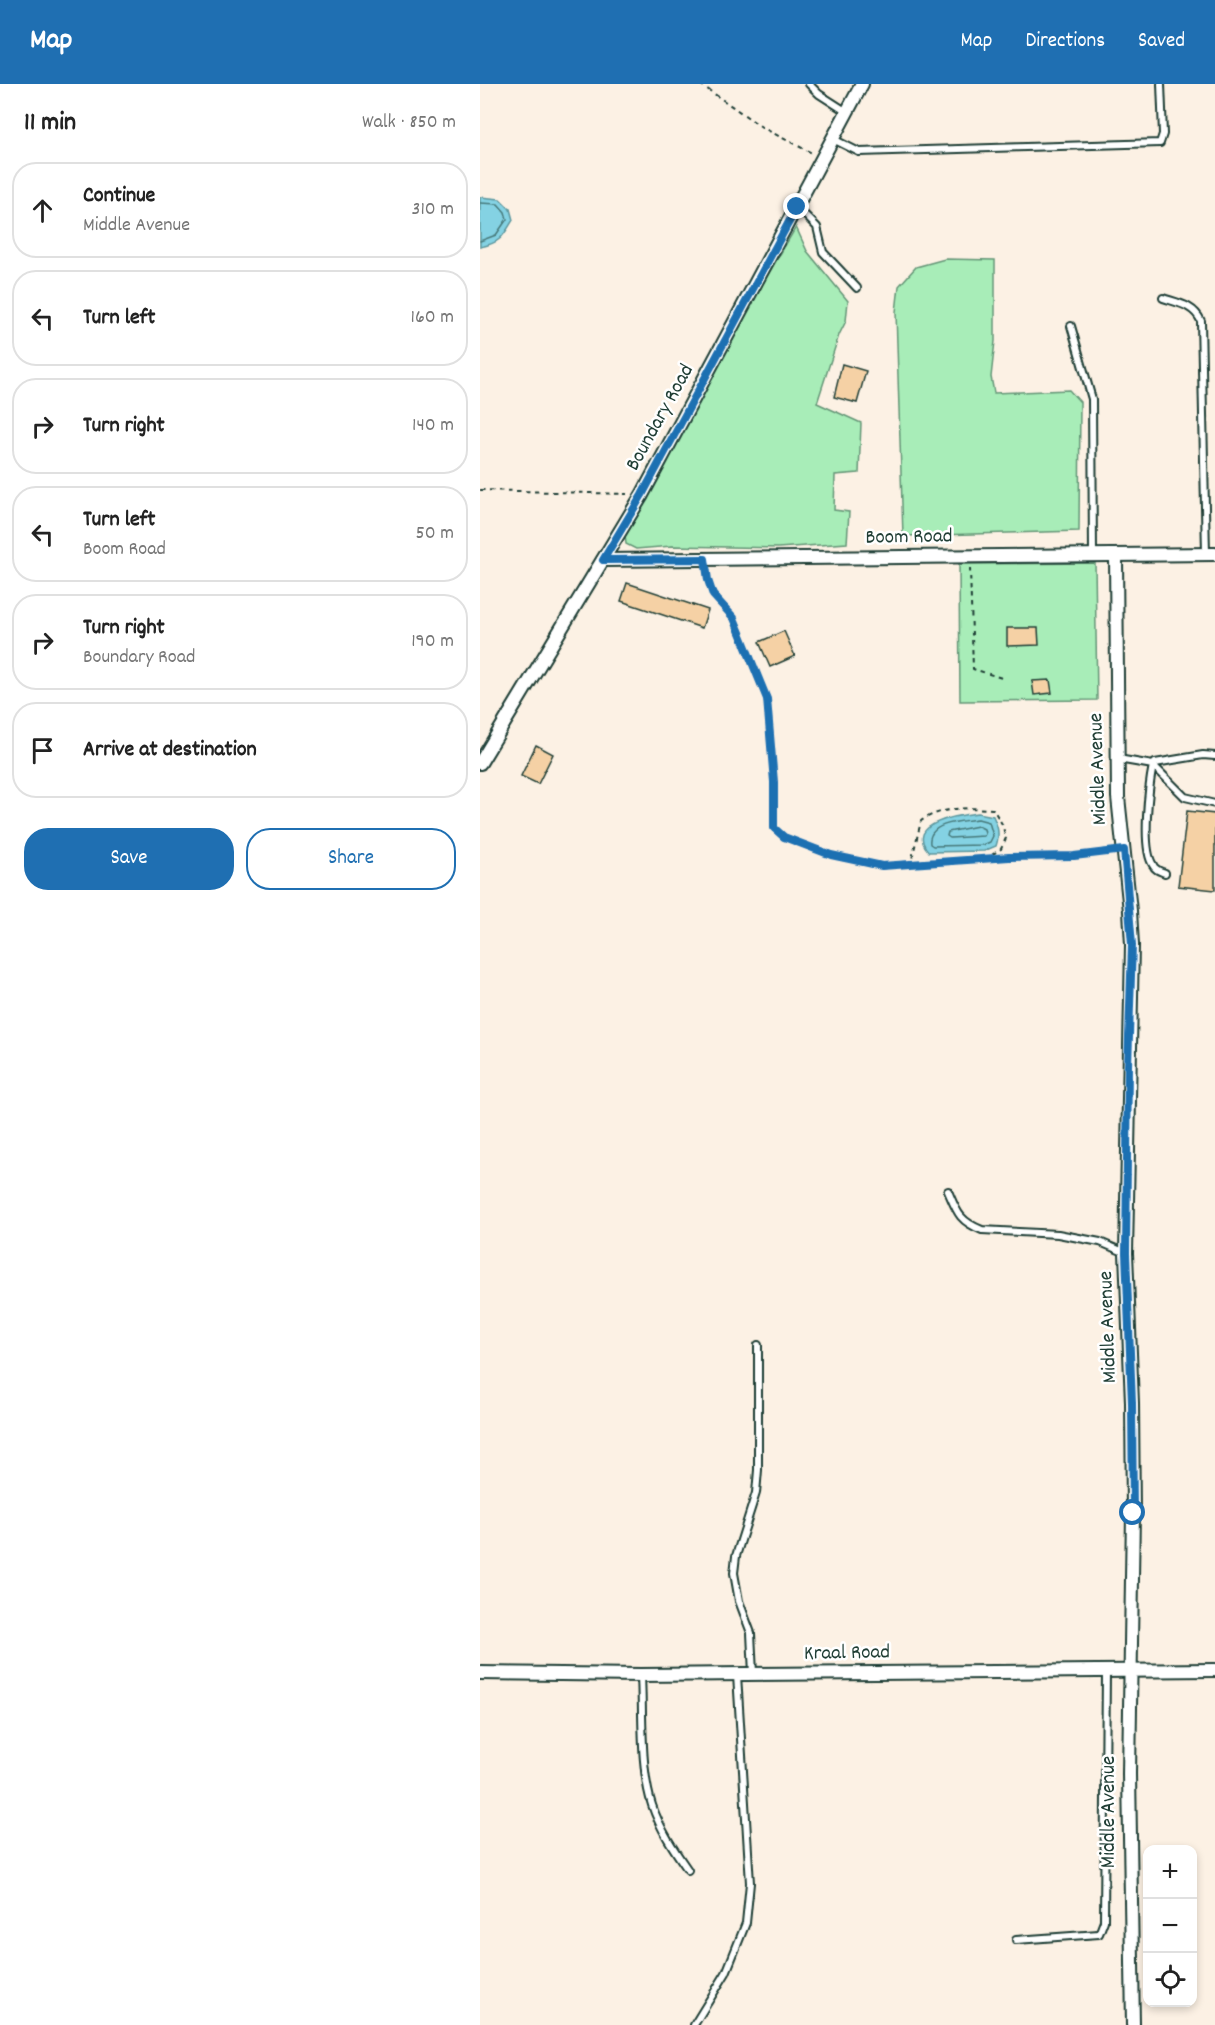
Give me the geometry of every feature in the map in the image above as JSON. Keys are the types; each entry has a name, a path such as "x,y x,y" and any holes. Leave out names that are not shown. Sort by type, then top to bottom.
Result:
{"street":[{"name":"Boundary Road","path":"480,763 642,495 862,84"},
{"name":"Boom Road","path":"603,560 1211,554"},
{"name":"Middle Avenue","path":"1116,556 1118,796 1132,945 1128,1056 1126,1253 1132,1403 1129,1785 1133,2025"},
{"name":"Kraal Road","path":"480,1673 737,1675 1215,1670"}],"lane":[{"path":"809,84 819,94 847,112"},
{"path":"833,139 859,152 1160,143 1163,134 1161,84"},
{"path":"797,207 817,227 823,252 857,288"},
{"path":"1162,298 1184,304 1198,314 1201,321 1211,554"},
{"path":"1071,326 1092,399 1093,556"},
{"path":"1165,873 1157,870 1153,865 1148,849 1148,811 1153,765 1155,762 1193,756 1215,756"},
{"path":"1117,759 1153,765 1185,797 1215,804"},
{"path":"948,1191 958,1216 970,1226 982,1230 1058,1234 1100,1242 1126,1253"},
{"path":"753,1674 751,1632 739,1601 734,1573 736,1556 756,1492 758,1345"},
{"path":"1016,1940 1087,1936 1099,1934 1102,1930 1104,1921 1106,1671"},
{"path":"641,1675 644,1740 651,1803 659,1824 688,1870"},
{"path":"694,2025 726,1973 746,1923 750,1883 737,1675"}],"path":[{"path":"700,84 763,128 823,159"},
{"path":"480,490 642,495"},
{"path":"970,556 973,669 1005,679"},
{"path":"705,559 713,595 734,618 767,699 774,782 774,828 784,837 831,855 882,866 987,858 1074,856 1124,850"},
{"path":"911,863 921,821 932,814 955,809 993,809 1002,824 1006,838 1001,849 987,858"}],"green space":[{"path":"796,227 807,251 848,301 846,321 839,335 817,403 861,423 859,473 835,475 834,510 849,512 847,543 778,548 672,546 636,549 626,544 625,535 728,343"},
{"path":"945,259 995,260 995,341 991,377 994,393 1069,390 1080,402 1079,531 903,536 896,312 899,286 916,267"},
{"path":"1095,563 1097,700 960,701 959,564"}],"water":[{"path":"480,197 500,199 510,209 513,220 500,238 480,247"},
{"path":"978,813 993,816 998,831 996,846 984,851 929,852 923,842 923,834 928,827 937,822"}],"building":[{"path":"842,364 866,371 857,403 834,397"},
{"path":"627,583 708,610 702,628 621,601"},
{"path":"1007,628 1038,628 1039,645 1007,646"},
{"path":"784,631 795,656 770,667 759,642"},
{"path":"1050,680 1052,693 1034,695 1032,681"},
{"path":"536,745 553,754 538,784 521,776"},
{"path":"1187,811 1215,814 1215,890 1178,886"}],"route":[{"path":"797,207 642,495 603,560 705,559 713,595 734,618 767,699 774,782 774,828 784,837 831,855 882,866 1009,857 1074,856 1124,850 1132,945 1129,1005 1126,1253 1132,1403 1133,1513"}]}
